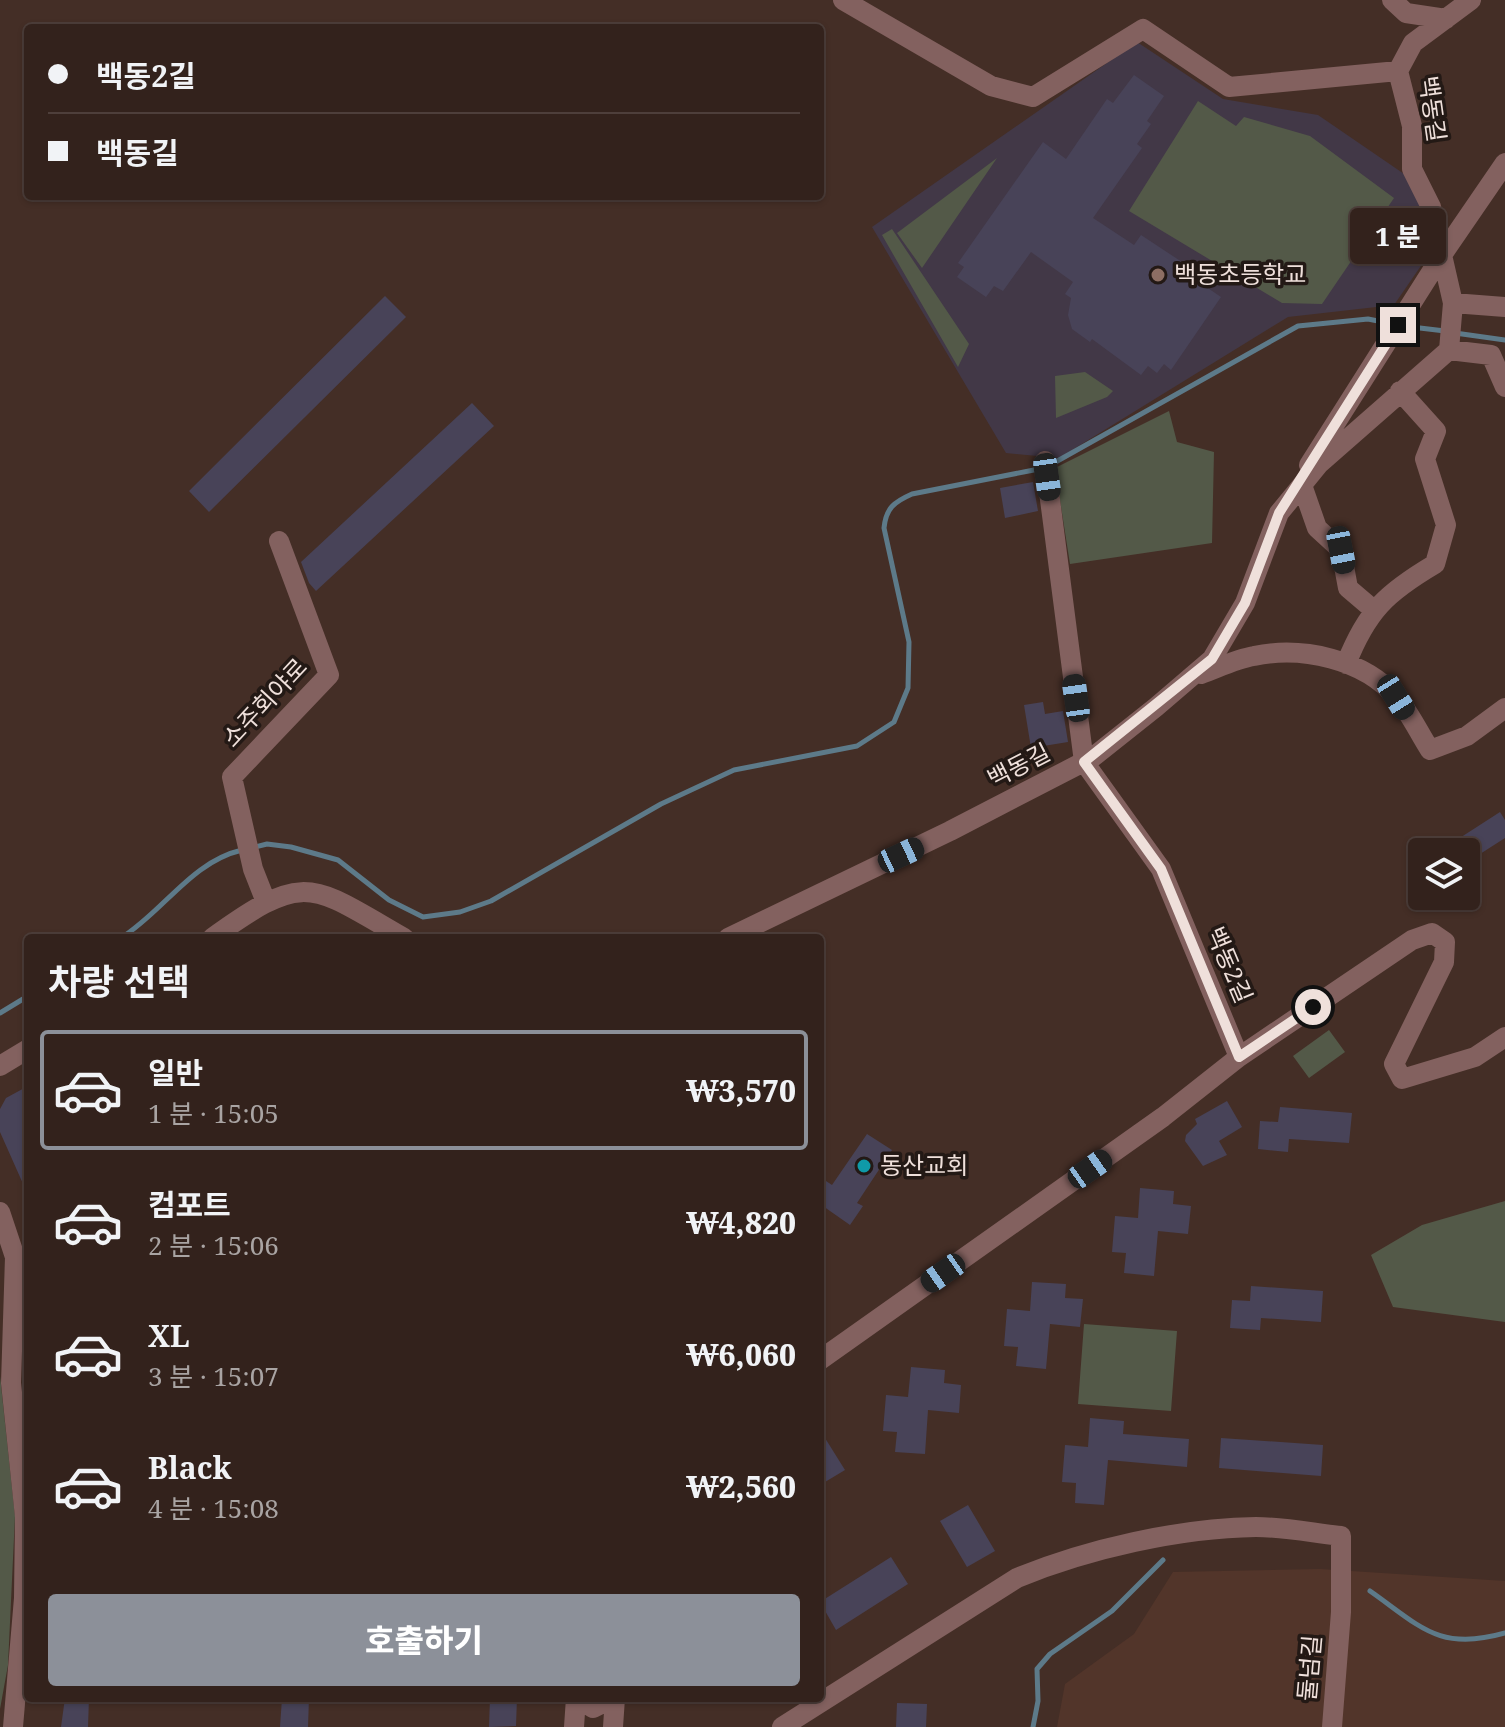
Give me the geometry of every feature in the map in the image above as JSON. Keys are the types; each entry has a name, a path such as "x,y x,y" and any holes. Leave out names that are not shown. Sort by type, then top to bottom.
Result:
{"street":[{"path":"843,0 991,86 1033,97 1143,29 1229,87 1398,71"},
{"path":"1392,0 1406,13 1446,19"},
{"name":"백동길","path":"1279,513 1319,464 1380,414 1400,391 1449,350 1453,303 1444,252 1431,207 1412,169 1412,126 1398,71 1413,43 1471,0"},
{"name":"백동길","path":"736,934 1084,762 1212,659 1245,603 1279,513 1444,252 1505,163"},
{"path":"1453,303 1505,307"},
{"path":"1449,350 1491,355 1505,387"},
{"path":"1346,664 1362,624 1402,584 1435,564 1446,525 1425,459 1436,431 1400,391"},
{"name":"백동2길","path":"1045,461 1084,762 1161,869 1239,1057"},
{"path":"1302,485 1317,528 1341,550 1348,588 1375,611"},
{"name":"소주회야로","path":"266,902 253,869 232,777 329,675 279,541"},
{"path":"1190,678 1251,656 1278,652 1333,658 1368,674 1396,697 1430,750 1467,736 1505,708"},
{"path":"218,934 284,893 321,893 397,934"},
{"path":"824,1357 1163,1117 1239,1057 1412,940 1432,933 1445,942 1444,962 1394,1064 1402,1079 1475,1057 1505,1037"},
{"path":"0,1066 24,1051"},
{"path":"0,1212 15,1257 22,1318 11,1383 24,1507"},
{"name":"둘넘길","path":"824,1700 1017,1578 1058,1561 1134,1541 1256,1527 1341,1536 1341,1612 1332,1727"},
{"path":"13,1727 24,1564"},
{"path":"574,1727 576,1702"},
{"path":"583,1702 593,1708 606,1702"},
{"path":"613,1727 614,1702"},
{"name":"둘넘길","path":"782,1727 821,1702"}],"shaded area":[{"name":"백동초등학교","path":"1137,42 1223,99 1318,115 1410,178 1436,244 1394,305 1288,317 1059,458 1006,453 872,227"},
{"path":"1320,1569 1505,1581 1505,1727 1057,1727 1065,1684 1134,1634 1173,1572"}],"green space":[{"path":"1198,101 1236,126 1244,117 1310,136 1394,198 1322,304 1282,303 1129,211"},
{"path":"997,158 922,268 897,233"},
{"path":"892,229 969,344 958,367 882,235"},
{"path":"1085,372 1113,391 1107,397 1056,418 1055,376"},
{"path":"1169,411 1177,442 1214,452 1212,543 1070,564 1055,468"},
{"path":"1329,1030 1345,1052 1309,1078 1293,1056"},
{"path":"1505,1201 1505,1322 1393,1307 1371,1255 1422,1225"},
{"path":"1084,1324 1177,1331 1171,1411 1078,1404"},
{"path":"0,1376 15,1516 8,1665 0,1709"}],"building":[{"path":"1134,75 1164,96 1147,121 1151,124 1137,144 1142,148 1093,218 1134,245 1141,235 1185,264 1181,270 1221,297 1171,370 1164,364 1157,373 1148,366 1141,375 1092,339 1090,342 1072,329 1068,315 1071,298 1065,294 1073,282 1031,252 1003,291 994,286 986,297 957,277 964,267 958,263 1043,142 1066,159 1107,99 1113,103"},
{"path":"385,296 406,317 209,512 189,491"},
{"path":"472,403 494,426 316,591 309,583 301,562"},
{"path":"1033,482 1038,511 1005,518 1000,488"},
{"path":"1043,702 1045,714 1063,711 1068,742 1031,748 1024,705"},
{"path":"1500,812 1505,820 1505,838 1480,854 1480,838 1460,838"},
{"path":"24,1088 24,1186 0,1132 0,1109 6,1098"},
{"path":"1227,1101 1242,1127 1219,1141 1227,1155 1203,1166 1185,1141 1186,1135 1197,1124 1195,1119"},
{"path":"1280,1107 1352,1113 1349,1143 1289,1139 1288,1152 1258,1149 1260,1121 1278,1122"},
{"name":"동산교회","path":"867,1134 892,1150 857,1203 863,1206 850,1225 824,1207 824,1184 826,1181 832,1185"},
{"path":"1140,1188 1174,1191 1173,1204 1191,1206 1188,1234 1158,1231 1154,1276 1124,1273 1126,1253 1112,1252 1115,1216 1138,1218"},
{"path":"1032,1282 1066,1284 1065,1298 1083,1299 1080,1327 1050,1324 1046,1369 1016,1366 1018,1347 1004,1346 1007,1309 1030,1311"},
{"path":"1251,1286 1323,1291 1321,1322 1261,1318 1260,1330 1230,1328 1232,1300 1250,1301"},
{"path":"911,1367 945,1370 944,1383 961,1385 959,1413 928,1410 925,1454 895,1452 897,1432 883,1431 886,1395 908,1397"},
{"path":"1090,1418 1124,1421 1123,1434 1189,1439 1187,1467 1108,1460 1104,1505 1075,1503 1076,1483 1062,1482 1065,1445 1088,1447"},
{"path":"824,1436 845,1470 824,1483"},
{"path":"1221,1438 1323,1445 1321,1476 1219,1468"},
{"path":"968,1505 995,1551 967,1567 940,1521"},
{"path":"891,1557 908,1584 836,1630 824,1609 824,1599"},
{"path":"64,1702 89,1702 88,1727 61,1727"},
{"path":"282,1702 309,1702 308,1727 280,1727"},
{"path":"490,1702 517,1702 516,1726 489,1727"},
{"path":"897,1703 927,1704 926,1727 896,1727"}],"waterway":[{"path":"1052,464 1298,326 1368,319 1393,324"},
{"path":"1403,326 1445,331"},
{"path":"1455,333 1505,340"},
{"path":"251,848 267,844 291,847 338,860 389,900 423,917 460,912 491,901 661,804 734,770 857,746 894,722 908,688 909,642 884,528 889,511 912,494 1039,469"},
{"path":"126,934 208,865 242,850"},
{"path":"0,1013 24,998"},
{"path":"1033,1727 1038,1701 1037,1669 1050,1654 1112,1611 1163,1560"},
{"path":"1370,1591 1417,1625 1446,1637 1482,1638 1505,1633"}],"place":[{"name":"백동초등학교","path":"1158,275"},
{"name":"동산교회","path":"864,1166"}],"route":[{"path":"1313,1007 1239,1057 1161,869 1084,762 1212,659 1245,603 1279,513 1398,325"}]}
